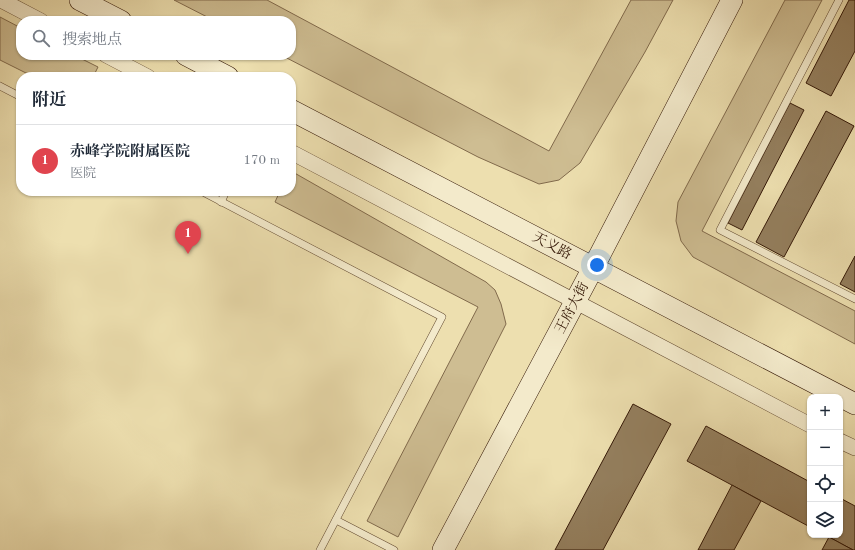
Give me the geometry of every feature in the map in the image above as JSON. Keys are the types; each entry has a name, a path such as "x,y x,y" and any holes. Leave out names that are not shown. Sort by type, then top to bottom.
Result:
{"main road":[{"path":"80,0 110,16"},
{"name":"王府大街","path":"443,550 593,268 732,0"},
{"path":"196,60 218,72"},
{"name":"天义路","path":"296,113 855,404"}],"street":[{"path":"1,0 31,16"},
{"path":"116,60 138,72"},
{"path":"296,155 807,423"},
{"path":"843,442 855,448"}],"lane":[{"path":"839,0 720,230 855,300"},
{"path":"0,86 16,94"},
{"path":"210,196 442,317 320,550"},
{"path":"221,202 224,196"},
{"path":"336,520 394,550"}],"shaded area":[{"path":"174,0 267,0 549,151 631,0 673,0 645,52 580,163 559,180 539,184 478,157 291,60 296,60 296,16 205,16"},
{"path":"785,0 822,0 702,231 855,311 855,344 693,257 681,241 676,221 678,202"},
{"path":"0,17 16,25 16,60 84,60 98,67 96,72 24,72 0,60"},
{"path":"296,174 486,282 495,290 501,304 506,324 398,537 367,521 478,307 275,202 278,196 296,196"}],"building":[{"path":"849,0 855,0 855,51 831,96 806,83"},
{"path":"790,103 804,110 742,230 728,223"},
{"path":"826,111 854,126 784,257 756,242"},
{"path":"855,256 855,292 840,284"},
{"path":"633,404 671,424 603,550 555,550"},
{"path":"706,426 807,480 807,525 687,461"},
{"path":"732,485 761,501 734,550 698,550"},
{"path":"843,500 855,506 855,550 831,538 843,538"},
{"path":"828,538 831,538 853,550 822,550"}],"place":[{"name":"赤峰学院附属医院","path":"188,254"}]}
